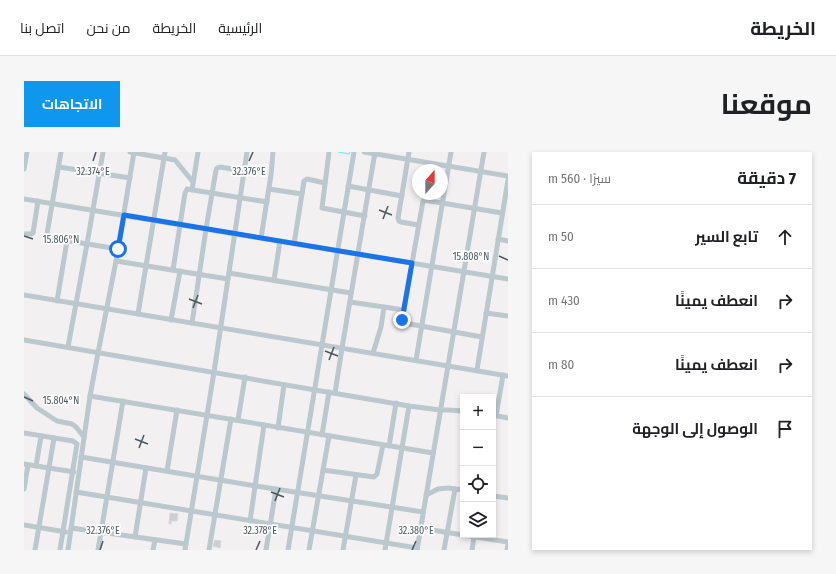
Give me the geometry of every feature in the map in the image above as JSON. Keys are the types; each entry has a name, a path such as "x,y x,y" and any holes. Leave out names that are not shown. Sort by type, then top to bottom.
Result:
{"street":[{"path":"24,169 27,152"},
{"path":"62,152 47,234 48,236 67,241 118,249"},
{"path":"68,347 103,152"},
{"path":"68,550 90,396 116,261 133,152 175,160 193,182"},
{"path":"138,314 165,152"},
{"path":"192,190 198,152"},
{"path":"185,550 214,372 247,152"},
{"path":"261,238 273,152"},
{"path":"329,152 322,208 365,216"},
{"path":"288,550 330,289 354,152"},
{"path":"364,152 437,164"},
{"path":"409,152 398,218 399,221 418,225"},
{"path":"451,152 448,166 508,176"},
{"path":"76,492 417,549 484,152"},
{"path":"335,393 375,153"},
{"path":"59,167 130,178"},
{"path":"192,323 217,168 220,167 244,171"},
{"path":"294,244 305,180 307,179 325,183"},
{"path":"477,370 508,180"},
{"path":"348,186 402,196"},
{"path":"173,270 185,191 187,189 267,202"},
{"path":"269,189 302,194"},
{"path":"24,199 508,279"},
{"path":"482,337 404,323 402,320 422,201 424,200 502,213"},
{"path":"416,360 442,200"},
{"path":"24,234 30,235 33,233 38,201"},
{"path":"498,239 508,241"},
{"path":"57,301 67,241"},
{"path":"274,280 280,241"},
{"path":"116,261 228,279"},
{"path":"172,320 180,271"},
{"path":"229,273 351,293"},
{"path":"24,295 505,375 496,409"},
{"path":"350,302 404,310"},
{"path":"373,353 384,307"},
{"path":"486,313 508,316"},
{"path":"24,340 409,406 460,411"},
{"path":"238,420 245,377"},
{"path":"278,428 284,384"},
{"path":"322,435 329,392"},
{"path":"24,394 37,408 57,421 72,424 84,437"},
{"path":"90,396 433,453"},
{"path":"98,550 123,401"},
{"path":"389,446 396,403"},
{"path":"385,550 409,406"},
{"path":"167,471 177,410"},
{"path":"496,416 508,418"},
{"path":"209,550 231,419"},
{"path":"250,521 264,425"},
{"path":"24,433 76,442 77,446 60,550"},
{"path":"36,466 41,436"},
{"path":"309,550 329,436"},
{"path":"35,550 54,438"},
{"path":"323,470 374,477 377,474 383,445"},
{"path":"81,457 423,512"},
{"path":"24,489 26,464 79,473"},
{"path":"135,537 146,468"},
{"path":"343,550 356,475"},
{"path":"426,495 438,489 448,488 460,490"},
{"path":"266,550 276,489"},
{"path":"444,550 455,489"},
{"path":"496,496 508,498"},
{"path":"24,526 63,532 70,530 101,532 186,544"},
{"path":"420,528 460,534"},
{"path":"472,550 474,538"},
{"path":"480,538 508,543 507,550"},
{"path":"153,550 155,540"}],"building":[{"path":"170,513 178,514 177,521 171,521 171,524 169,524"},
{"path":"215,540 221,541 220,548 213,546"}],"waterway":[{"path":"339,152 349,154 350,152"}],"route":[{"path":"118,249 124,215 412,263 402,320"}]}
